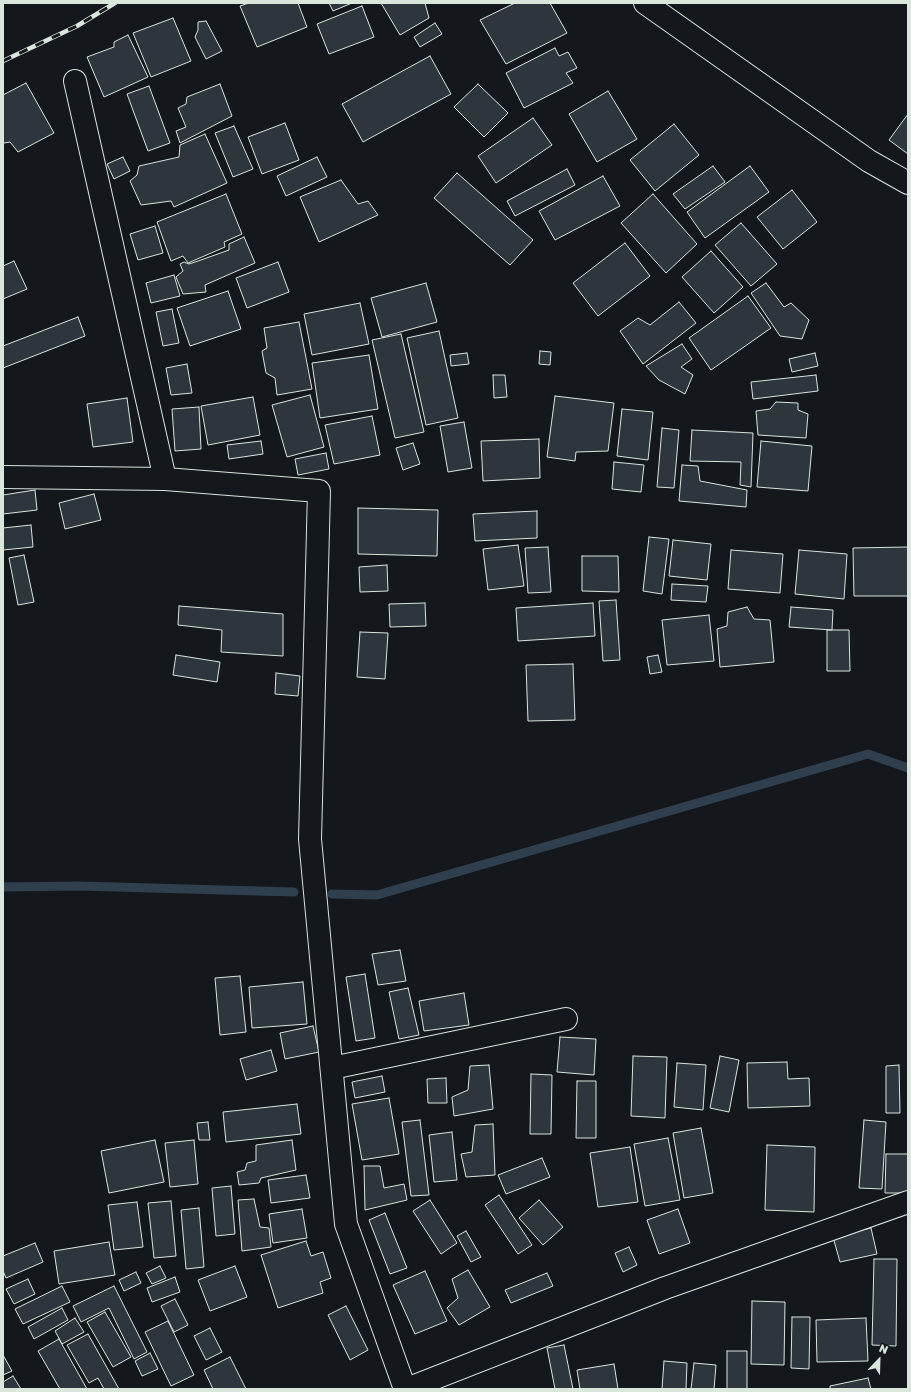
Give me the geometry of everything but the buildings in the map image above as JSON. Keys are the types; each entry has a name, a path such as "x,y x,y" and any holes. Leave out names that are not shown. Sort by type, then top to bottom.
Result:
{"street":[{"path":"645,3 869,161 908,183"},
{"path":"75,81 165,479"},
{"path":"3,477 165,479 319,491 310,839 346,1224 406,1389 664,1288 908,1202"},
{"path":"332,1068 566,1018"}],"waterway":[{"path":"332,894 377,895 868,754 908,768"},
{"path":"3,887 79,886 294,892"}],"railway":[{"path":"3,61 77,26 115,3"}]}
